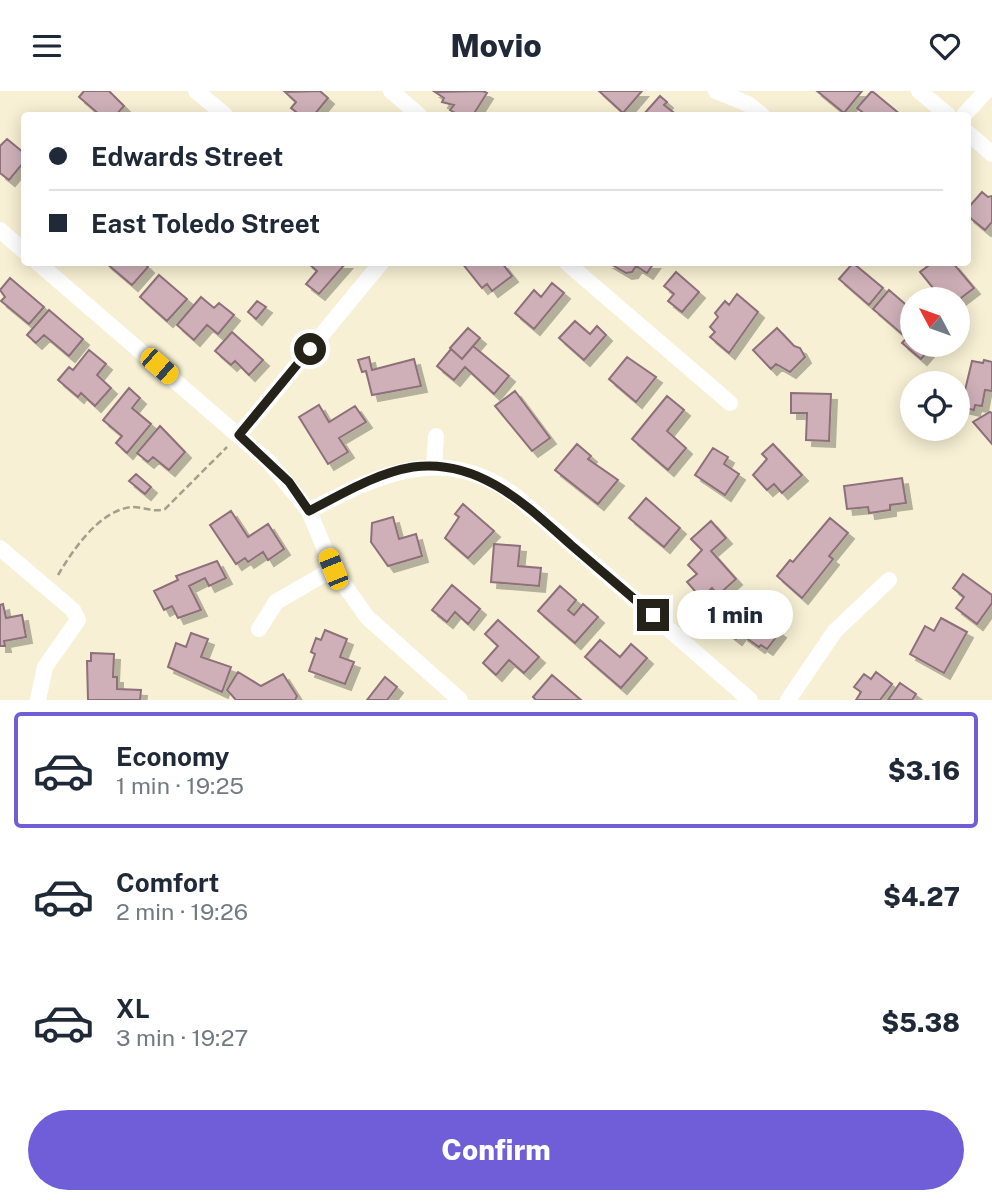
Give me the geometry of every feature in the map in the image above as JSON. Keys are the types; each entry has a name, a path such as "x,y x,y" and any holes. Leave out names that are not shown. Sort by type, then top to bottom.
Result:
{"street":[{"path":"196,91 221,112"},
{"path":"391,91 416,112"},
{"path":"716,91 748,104 758,112"},
{"path":"919,91 944,112"},
{"path":"967,112 986,91"},
{"path":"971,141 992,154"},
{"path":"0,230 21,248"},
{"path":"42,266 239,435 289,482 309,511 333,569 380,630 460,700"},
{"path":"239,435 379,266"},
{"path":"570,266 730,403"},
{"path":"434,466 436,436"},
{"path":"309,511 374,479 413,467 434,466 479,476 510,492 750,700"},
{"path":"0,548 73,610 78,620 45,667 38,700"},
{"path":"259,629 276,602 333,569"},
{"path":"788,700 823,645 889,580"}],"path":[{"path":"48,589 78,545 101,522 130,507 151,512 165,509 239,435"}],"building":[{"path":"84,91 109,91 124,106 119,112 96,112 79,97"},
{"path":"320,91 328,98 316,112 296,112 291,108 296,102 285,92"},
{"path":"599,91 642,91 622,112"},
{"path":"817,91 862,91 843,112"},
{"path":"872,91 897,112 862,112 857,108"},
{"path":"435,92 487,93 475,112 454,112 450,110 454,105 442,102 444,98"},
{"path":"660,96 667,102 664,105 673,112 646,112"},
{"path":"7,139 21,151 21,166 9,180 0,173 0,146"},
{"path":"982,192 988,197 992,196 992,222 985,230 971,218 971,205"},
{"path":"110,266 147,266 132,285"},
{"path":"311,266 343,266 319,294 306,284 317,271"},
{"path":"464,266 504,266 512,276 492,291 487,284 482,288"},
{"path":"614,266 636,266 632,272 626,273"},
{"path":"636,266 652,266 647,273"},
{"path":"850,266 857,266 883,288 869,305 839,279"},
{"path":"928,266 956,266 974,288 970,291 970,287 932,287 920,272"},
{"path":"676,272 699,292 682,312 668,301 674,294 664,286"},
{"path":"159,275 187,299 167,321 140,297"},
{"path":"10,278 44,307 29,324 1,301 5,297 0,290"},
{"path":"552,283 564,293 534,329 515,313 534,290 541,297"},
{"path":"889,290 900,300 900,332 873,309"},
{"path":"737,294 758,312 729,353 710,337 715,332 710,327 718,317 715,313 725,301 729,305"},
{"path":"201,297 214,308 219,303 234,315 218,334 207,325 194,340 177,325"},
{"path":"257,301 266,307 256,319 248,312"},
{"path":"49,310 83,339 69,356 44,335 36,343 27,335"},
{"path":"575,321 590,334 597,326 606,335 584,360 559,338"},
{"path":"468,328 480,338 462,359 450,348"},
{"path":"777,328 794,346 800,348 805,357 790,372 776,364 771,369 753,350"},
{"path":"232,332 263,360 249,375 235,361 231,365 215,351"},
{"path":"473,346 509,376 494,394 465,367 454,380 437,366 451,349 462,359"},
{"path":"89,350 106,364 97,375 111,388 95,406 81,393 78,397 58,380 69,367 73,370"},
{"path":"369,357 372,370 414,359 421,386 372,395 366,371 362,372 358,360"},
{"path":"627,357 656,377 636,402 609,379"},
{"path":"984,360 992,362 992,391 985,390 982,406 975,405 974,410 970,409 972,361 983,363"},
{"path":"129,388 140,398 132,408 151,424 127,453 116,443 122,436 103,420"},
{"path":"515,391 550,438 532,451 495,406"},
{"path":"791,393 831,394 829,441 806,440 807,413 791,413"},
{"path":"667,396 684,410 667,431 686,448 668,470 632,439"},
{"path":"319,405 329,422 355,406 366,422 339,438 348,452 328,464 299,417"},
{"path":"992,413 992,444 973,422"},
{"path":"160,426 185,452 169,470 153,457 148,462 137,453"},
{"path":"577,444 591,456 588,459 618,480 598,504 555,470"},
{"path":"773,444 802,475 782,493 774,484 767,490 753,475 767,459 762,454"},
{"path":"713,448 728,457 724,464 739,474 725,495 695,475"},
{"path":"136,474 151,487 145,494 129,481"},
{"path":"902,478 906,503 890,505 890,510 869,513 868,507 847,509 844,486"},
{"path":"646,498 680,528 664,547 629,518"},
{"path":"463,504 494,531 468,558 445,538 459,517 455,514"},
{"path":"231,511 248,537 268,524 284,549 268,560 263,552 248,562 245,558 236,564 210,525"},
{"path":"393,517 399,539 416,534 422,556 388,566 371,542 372,523"},
{"path":"830,518 848,533 829,556 833,559 802,598 777,576 790,560 793,562"},
{"path":"711,521 726,538 711,551 736,579 718,595 712,588 701,598 687,582 697,574 688,565 702,550 691,539"},
{"path":"494,544 520,546 518,566 541,568 539,586 491,582"},
{"path":"217,561 226,578 209,586 205,578 189,586 201,610 178,618 172,606 164,610 154,591 178,580 176,576"},
{"path":"963,574 992,595 992,603 977,624 956,608 964,597 953,588"},
{"path":"452,585 480,609 468,624 455,612 447,622 432,610"},
{"path":"560,586 576,600 568,610 574,615 583,604 598,617 575,643 538,611"},
{"path":"734,594 780,632 767,649 761,645 759,647 742,635 745,627 736,639 719,626 728,614 722,610"},
{"path":"3,604 6,618 22,615 26,637 4,641 5,646 0,646 0,605"},
{"path":"941,618 967,632 944,673 910,654 925,626 934,631"},
{"path":"498,620 539,657 524,673 509,660 496,675 483,663 498,646 485,634"},
{"path":"325,630 347,639 340,657 354,662 345,684 309,671 315,654 311,652 316,638 321,640"},
{"path":"191,633 208,639 201,657 231,667 222,692 168,667 176,643 186,647"},
{"path":"600,640 620,657 631,644 647,658 621,688 585,657"},
{"path":"91,653 114,654 113,677 117,677 117,689 141,690 140,700 88,700 87,661 91,661"},
{"path":"238,672 261,686 283,674 297,696 295,700 236,700 227,690"},
{"path":"876,672 892,684 880,700 856,700 861,692 854,687 864,674 871,679"},
{"path":"552,675 581,700 536,700 533,697"},
{"path":"385,677 397,687 387,700 367,700"},
{"path":"900,683 916,694 912,700 888,700"}],"route":[{"path":"310,349 239,435 289,482 309,511 374,479 413,467 434,466 460,470 479,476 510,492 653,615"}]}
